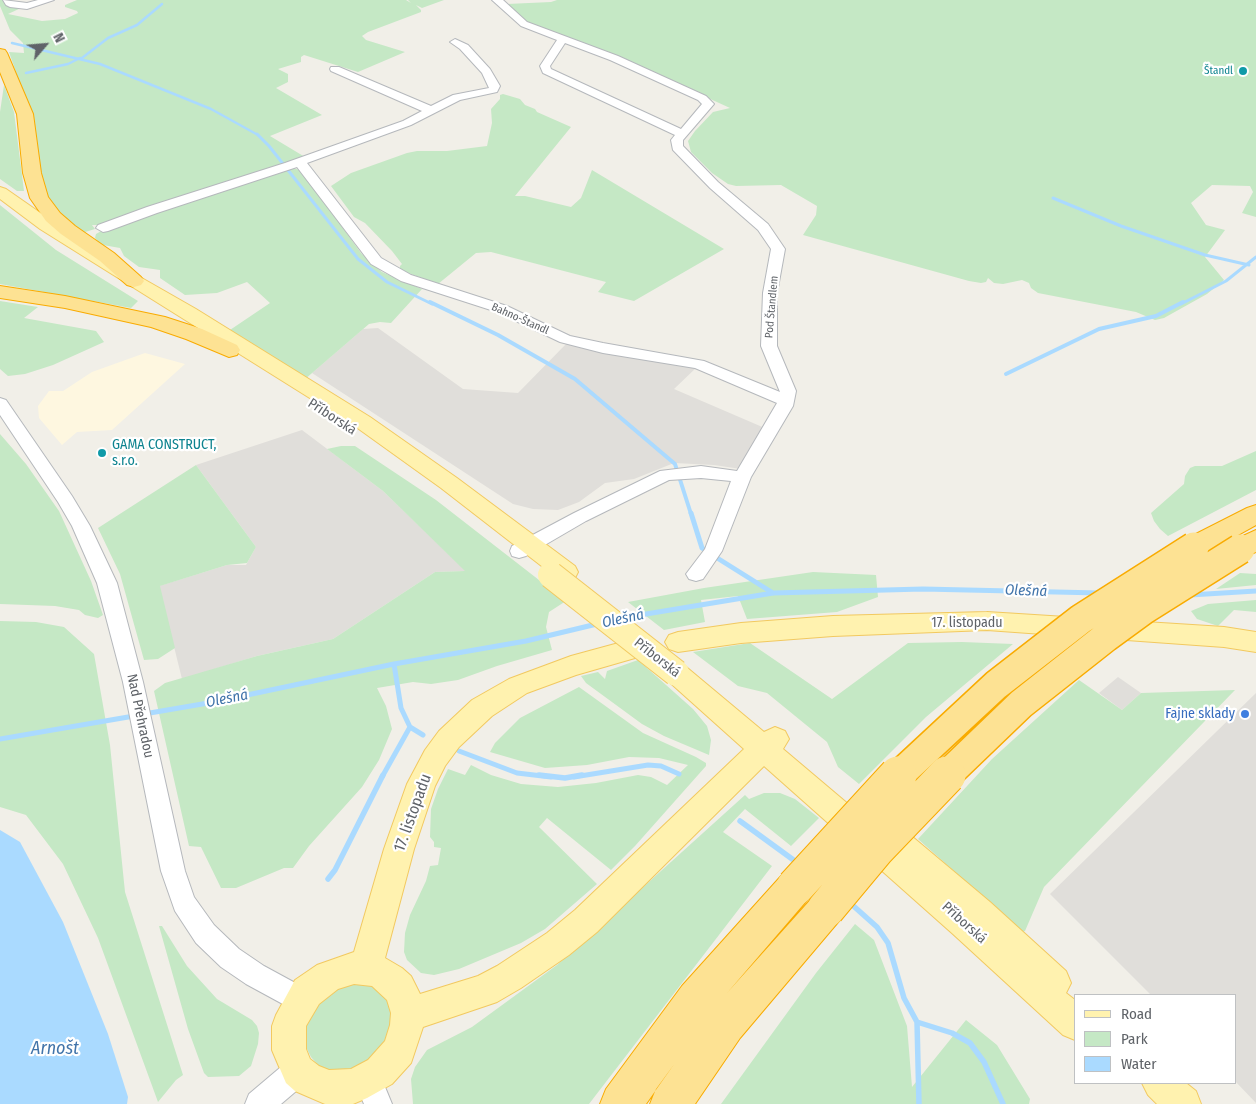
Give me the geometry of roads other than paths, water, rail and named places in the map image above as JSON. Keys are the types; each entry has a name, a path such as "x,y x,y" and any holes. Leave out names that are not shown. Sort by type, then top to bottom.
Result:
{"highway":[{"path":"0,53 25,114 32,173 39,198 53,217 68,230 107,257 134,282"},
{"path":"0,292 65,302 157,322 194,334 229,350"},
{"path":"621,1104 696,1000 795,887 898,775 996,685 1081,619 1194,547 1256,514"},
{"path":"671,1104 726,1024 876,849 926,796 1022,704 1068,665 1121,626 1248,544"}],"main road":[{"name":"Příborská","path":"2,193 46,225 134,282 229,350 352,429 524,548 683,671 770,744 979,912 1074,1002"},
{"name":"Příborská","path":"134,282 189,313 363,422 449,483 524,548"},
{"name":"17. listopadu","path":"678,642 741,633 833,626 987,621 1224,637 1256,642"},
{"name":"17. listopadu","path":"366,969 399,849 420,784 449,739 482,708 518,686 563,669 626,652"},
{"name":"Příborská","path":"770,744 1074,1022"},
{"path":"408,1013 433,1008 485,990 558,944 586,921 770,744"},
{"path":"366,969 379,972 394,983 405,1000 408,1013 406,1032 399,1051 390,1062 373,1092 329,1088 307,1079 298,1071 289,1050 288,1038 293,1014 301,1000 312,988 329,976 347,970 366,969"},
{"path":"1141,1084 1163,1104"},
{"path":"1161,1084 1183,1104"}],"street":[{"path":"8,0 8,3 13,5 27,6 49,0"},
{"path":"497,0 524,24 614,58 702,98 708,104 683,134 547,70 545,66 563,39"},
{"path":"103,228 291,165 407,123 457,97 493,90 495,86 486,71 455,42"},
{"path":"335,69 430,110"},
{"name":"Pod Štandlem","path":"683,134 678,140 677,146 714,185 763,227 778,249 770,293 768,346 788,391 786,401"},
{"name":"Bahno-Štandl","path":"291,165 349,228 376,261 406,278 502,309 564,339 602,348 699,364 786,401"},
{"path":"696,574 712,551 742,478 786,401"},
{"name":"Nad Přehradou","path":"0,403 66,500 91,547 107,583 135,692 173,871 184,903 205,934 230,958 255,975 301,1000"},
{"path":"524,548 666,475 701,472 742,478"},
{"path":"259,1104 298,1071"}],"water":[{"name":"Arnošt","path":"0,830 20,842 63,922 108,1034 128,1097 127,1104 0,1104"}],"waterway":[{"path":"82,58 108,38 137,25 162,4"},
{"path":"12,43 78,59"},
{"path":"26,73 68,64 78,59"},
{"path":"78,59 100,64 211,109 258,135"},
{"path":"258,135 269,146 358,259 387,282 432,304"},
{"path":"1053,198 1121,226 1205,255 1247,264"},
{"path":"1247,264 1256,257"},
{"path":"1181,304 1226,281 1247,264"},
{"path":"430,302 498,335 575,379 675,464 691,514"},
{"path":"1006,374 1099,329 1156,316 1183,302"},
{"path":"691,513 702,548 708,552"},
{"path":"714,556 773,593"},
{"name":"Olešná","path":"773,593 923,589 1100,593"},
{"name":"Olešná","path":"1190,595 1256,591"},
{"name":"Olešná","path":"622,618 773,593"},
{"name":"Olešná","path":"394,664 526,641 597,624"},
{"name":"Olešná","path":"144,714 214,702 394,664"},
{"path":"394,664 401,708 410,727"},
{"name":"Olešná","path":"0,739 134,716"},
{"path":"382,777 410,727"},
{"path":"410,727 423,735"},
{"path":"459,751 517,773 551,777"},
{"path":"574,777 648,765 661,766 679,774"},
{"path":"328,879 335,870 383,775"},
{"path":"539,775 565,778 582,775"},
{"path":"740,821 799,864"},
{"path":"849,902 877,927 888,943 904,998 917,1022"},
{"path":"917,1022 952,1033 970,1043 984,1062 1003,1104"},
{"path":"917,1022 919,1104"}],"place":[{"name":"Štandl","path":"1243,71"},
{"name":"GAMA CONSTRUCT, s.r.o.","path":"102,453"},
{"name":"Fajne sklady","path":"1245,714"}]}
